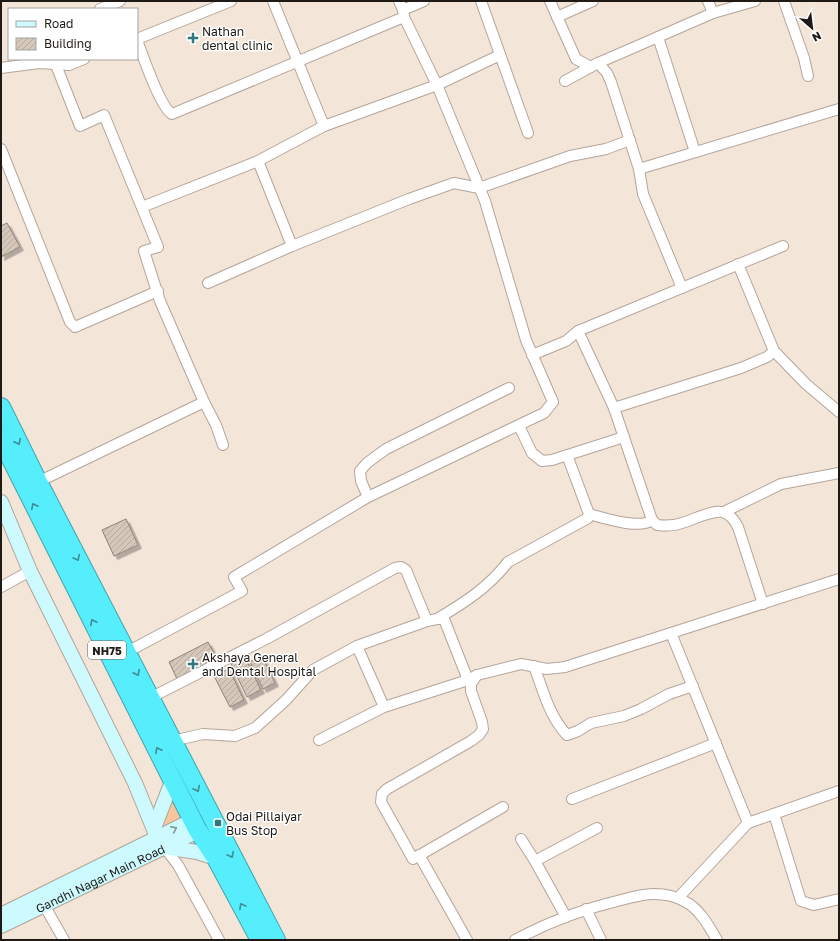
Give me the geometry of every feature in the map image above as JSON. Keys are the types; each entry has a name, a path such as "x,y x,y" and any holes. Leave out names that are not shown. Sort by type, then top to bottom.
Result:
{"highway":[{"name":"NH75","path":"1,407 38,482 276,940"},
{"name":"NH75","path":"1,439 196,826 216,858 260,940"},
{"path":"196,826 213,821"}],"main road":[{"path":"1,502 30,571 135,783 158,837 216,858"},
{"path":"158,837 173,779"},
{"name":"Gandhi Nagar Main Road","path":"1,915 158,837 196,826"},
{"name":"Gandhi Nagar Main Road","path":"1,926 44,905 158,837"}],"street":[{"path":"102,8 120,1"},
{"path":"138,39 231,1"},
{"path":"273,1 324,126"},
{"path":"138,42 161,100 168,111 172,114 298,61 402,9 424,1"},
{"path":"481,1 528,133"},
{"path":"550,1 576,59 594,65 607,73 639,169 643,194 682,288"},
{"path":"557,16 593,1"},
{"path":"708,1 713,13"},
{"path":"565,81 594,65 713,13 755,1"},
{"path":"784,1 804,58 808,76"},
{"path":"126,652 242,591 234,577 368,497 519,426 544,413 553,402 532,355 485,201 402,9"},
{"path":"658,37 695,152"},
{"path":"142,207 258,161 324,126 436,85 500,55"},
{"path":"1,68 39,63 69,65 82,60"},
{"path":"56,65 80,126 104,115 158,247 144,251 160,301 204,402 216,425 223,445"},
{"path":"639,169 839,109"},
{"path":"208,283 292,246 409,199 454,183 479,188 570,156 606,150 630,140"},
{"path":"1,149 70,322 75,328 158,291"},
{"path":"258,161 292,246"},
{"path":"532,355 566,341 578,331 783,246"},
{"path":"738,264 774,351 806,384 839,412"},
{"path":"578,331 614,408 652,520 657,525 667,526 681,524 716,512 724,512 781,484 839,473"},
{"path":"614,408 741,368 767,357 774,351"},
{"path":"368,497 361,481 360,471 375,457 386,449 509,388"},
{"path":"38,482 204,402"},
{"path":"519,426 532,452 542,460 552,460 624,437"},
{"path":"437,619 459,607 484,589 499,574 508,562 588,518 589,514 567,455"},
{"path":"724,512 733,518 738,527 763,604"},
{"path":"589,514 619,522 641,524 648,523 652,520"},
{"path":"150,698 266,639 395,568 401,567 406,570 427,621"},
{"path":"1,587 30,571"},
{"path":"319,740 384,707 472,677 522,664 547,669 566,667 839,579"},
{"path":"172,741 203,734 235,736 255,728 286,700 313,670 357,646 427,621 444,619 472,677 471,690 483,729 472,741 394,785 382,794 381,802 413,859 503,807"},
{"path":"671,633 748,823"},
{"path":"357,646 384,707"},
{"path":"534,666 552,715 567,734 578,731 591,723 624,716 669,694 693,686"},
{"path":"572,799 716,743"},
{"path":"678,898 748,823 839,791"},
{"path":"774,814 801,901 814,905 839,899"},
{"path":"535,861 597,828"},
{"path":"158,837 178,865 219,940"},
{"path":"521,838 566,917"},
{"path":"419,855 467,940"},
{"path":"515,940 527,933 586,909 639,895 654,894 669,895 685,901 698,912 717,940"},
{"path":"44,905 64,940"},
{"path":"586,909 601,940"}],"shaded area":[{"path":"173,797 184,820 163,828"}],"building":[{"path":"7,223 20,247 1,257 1,226"},
{"path":"126,519 138,545 114,556 102,530"},
{"path":"208,642 218,661 178,681 169,662"},
{"path":"262,656 275,683 263,689 250,662"},
{"path":"245,657 261,690 247,697 231,664"},
{"path":"229,669 244,700 230,707 214,676"}],"place":[{"name":"Nathan dental clinic","path":"193,38"},
{"name":"Akshaya General and Dental Hospital","path":"193,664"},
{"name":"Odai Pillaiyar Bus Stop","path":"218,823"}]}
